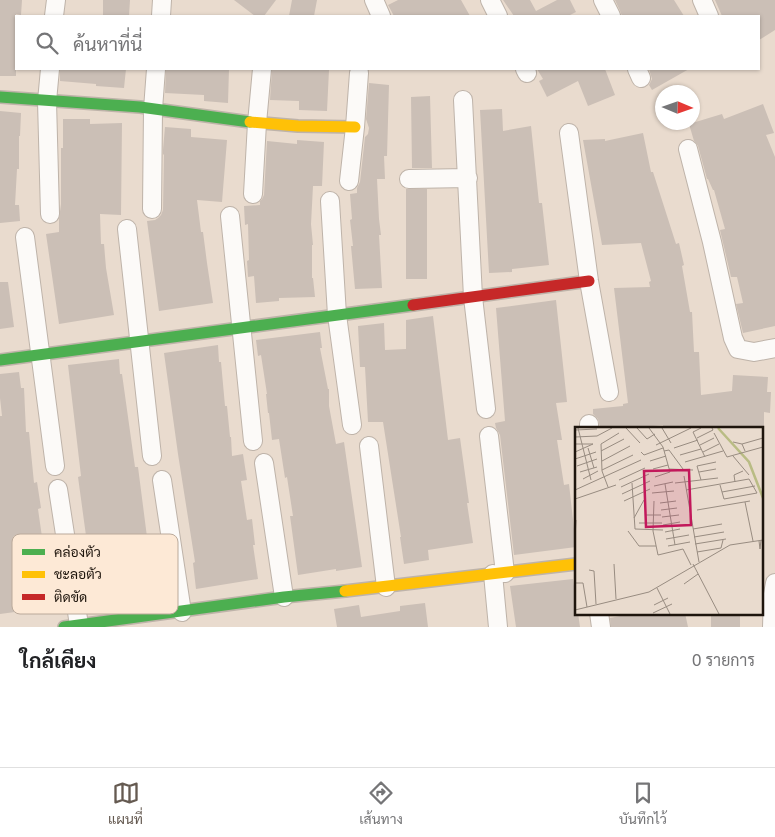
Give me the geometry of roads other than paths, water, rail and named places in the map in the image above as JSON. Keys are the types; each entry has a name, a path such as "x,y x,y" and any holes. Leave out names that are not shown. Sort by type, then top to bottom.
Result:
{"street":[{"path":"54,15 56,0"},
{"path":"160,15 162,0"},
{"path":"374,0 381,15"},
{"path":"490,0 498,15"},
{"path":"603,0 610,15"},
{"path":"702,0 709,15"},
{"path":"50,70 47,101 50,214"},
{"path":"152,210 153,109 156,70"},
{"path":"253,194 262,70"},
{"path":"348,182 359,73"},
{"path":"0,97 153,109 298,126 355,127"},
{"path":"463,100 473,297 486,409"},
{"path":"569,133 589,281 609,392"},
{"path":"688,149 712,242 733,338 738,349 754,352 775,348"},
{"path":"409,179 468,178"},
{"path":"330,201 337,315 352,425"},
{"path":"230,216 252,441"},
{"path":"127,229 152,456"},
{"path":"25,237 55,466"},
{"path":"0,360 589,281"},
{"path":"489,436 499,574 498,627"},
{"path":"369,446 386,587"},
{"path":"264,463 284,597"},
{"path":"162,480 170,534"},
{"path":"58,489 63,534"},
{"path":"178,613 284,597 386,587 575,564"},
{"path":"772,627 775,583"},
{"path":"178,586 182,612"},
{"path":"72,626 166,614"},
{"path":"599,614 601,627"}]}
